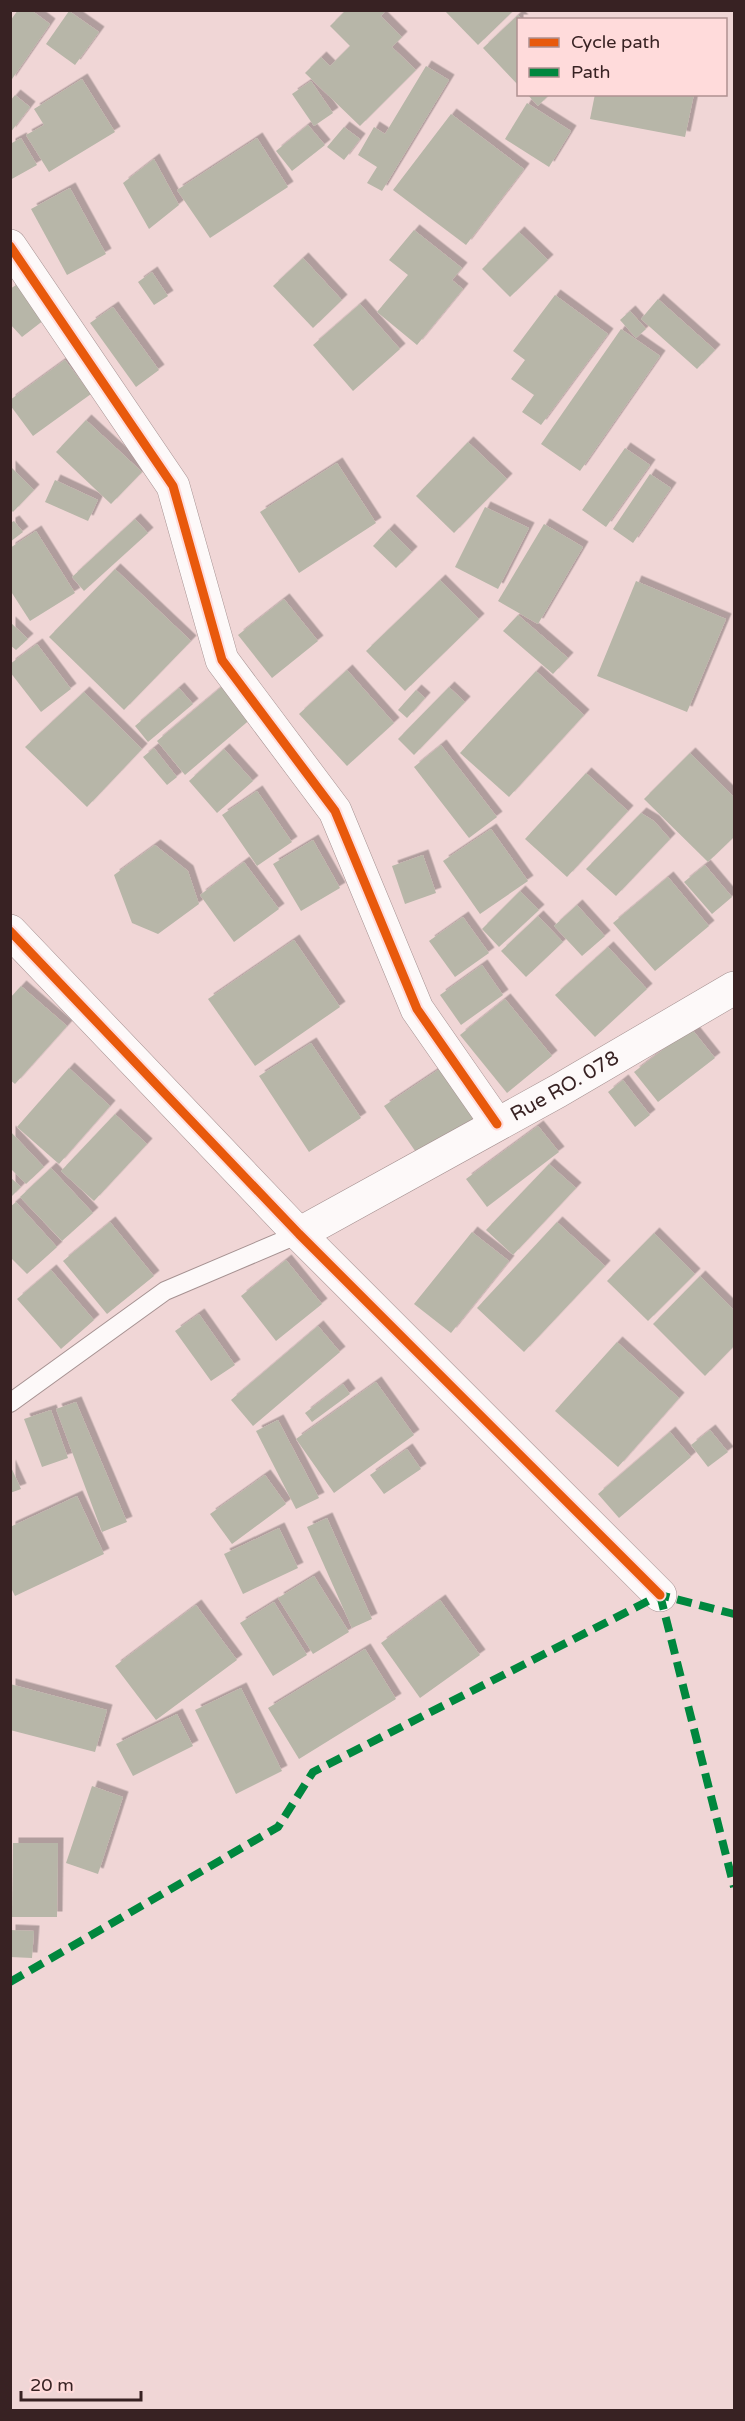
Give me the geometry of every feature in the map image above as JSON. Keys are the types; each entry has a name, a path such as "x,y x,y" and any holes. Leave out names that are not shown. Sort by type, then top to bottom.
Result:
{"street":[{"path":"10,246 174,486 222,660 335,811 417,1009 497,1124"},
{"path":"10,931 299,1234 660,1595"},
{"name":"Rue RO. 078","path":"299,1234 735,988"}],"lane":[{"path":"10,1403 165,1291 299,1234"}],"building":[{"path":"18,10 31,10 50,24 10,82 10,21"},
{"path":"346,10 386,10 381,16 402,37 392,47 416,70 360,126 305,73 321,57 330,66 350,46 330,26"},
{"path":"444,10 510,10 512,12 478,45"},
{"path":"69,11 99,32 75,65 46,44"},
{"path":"518,15 521,18 517,18 517,84 483,48"},
{"path":"426,66 449,80 382,191 367,183 377,167 358,155 374,127 385,134"},
{"path":"82,79 115,132 49,172 26,135 44,125 34,109"},
{"path":"311,81 333,113 314,126 292,94"},
{"path":"15,95 30,107 10,133 10,101"},
{"path":"529,96 548,96 538,106"},
{"path":"595,96 694,96 685,137 590,119"},
{"path":"527,103 571,131 549,167 505,139"},
{"path":"451,114 524,169 466,245 393,190"},
{"path":"308,125 325,145 292,171 276,151"},
{"path":"344,127 360,139 344,160 327,147"},
{"path":"21,138 37,165 10,180 10,144"},
{"path":"257,138 288,187 210,238 177,190"},
{"path":"154,159 179,205 149,229 123,183"},
{"path":"70,188 106,254 67,275 31,209"},
{"path":"414,230 462,268 452,280 463,289 417,345 377,312 408,275 389,260"},
{"path":"519,232 548,260 510,297 482,269"},
{"path":"303,258 342,300 313,328 273,286"},
{"path":"152,272 168,296 154,305 138,282"},
{"path":"16,285 44,320 22,337 10,324 10,289"},
{"path":"555,295 608,334 541,425 522,412 534,395 511,379 525,360 513,351"},
{"path":"658,299 715,350 697,369 641,319"},
{"path":"360,304 400,349 353,391 313,345"},
{"path":"113,307 159,370 136,387 90,323"},
{"path":"630,311 646,329 636,338 620,320"},
{"path":"621,329 660,356 580,471 541,444"},
{"path":"65,360 91,394 33,436 10,405 10,400"},
{"path":"86,420 142,472 111,504 56,452"},
{"path":"468,442 507,479 454,533 416,496"},
{"path":"625,448 650,465 606,527 582,510"},
{"path":"337,463 376,523 299,573 260,512"},
{"path":"10,466 34,490 13,512 10,509"},
{"path":"650,474 671,488 633,543 613,529"},
{"path":"55,480 98,500 88,521 45,502"},
{"path":"485,507 529,528 498,589 455,567"},
{"path":"135,519 148,533 84,591 72,577"},
{"path":"14,521 23,532 10,542 10,523"},
{"path":"544,524 583,547 538,624 498,601"},
{"path":"389,529 412,552 396,568 373,546"},
{"path":"36,531 75,593 30,621 10,590 10,548"},
{"path":"115,569 191,641 124,710 49,637"},
{"path":"440,580 479,619 405,691 366,651"},
{"path":"636,581 726,619 687,712 597,676"},
{"path":"284,599 318,641 272,678 238,635"},
{"path":"518,615 568,658 553,674 503,631"},
{"path":"10,622 28,639 16,650 10,645"},
{"path":"37,644 71,689 41,712 10,672 10,664"},
{"path":"347,670 394,723 347,766 299,714"},
{"path":"536,671 584,715 509,797 460,753"},
{"path":"225,684 253,717 185,775 157,741"},
{"path":"449,687 465,702 414,755 398,739"},
{"path":"179,688 193,704 148,742 135,726"},
{"path":"416,690 425,698 407,718 398,710"},
{"path":"84,692 142,749 87,807 25,747"},
{"path":"441,745 497,817 469,838 414,767"},
{"path":"154,748 177,777 167,785 143,757"},
{"path":"224,749 253,781 217,813 189,781"},
{"path":"690,753 734,797 734,837 708,862 644,799"},
{"path":"586,773 628,811 567,877 525,839"},
{"path":"257,791 292,842 257,866 222,815"},
{"path":"641,813 654,821 670,839 616,896 586,869"},
{"path":"491,829 528,881 480,914 443,861"},
{"path":"313,840 340,888 301,911 273,864"},
{"path":"155,845 188,871 199,904 158,934 132,923 114,875"},
{"path":"423,855 436,893 405,904 392,866"},
{"path":"244,862 279,909 234,942 200,895"},
{"path":"705,865 732,897 712,914 684,882"},
{"path":"668,877 709,926 655,971 613,923"},
{"path":"520,891 539,910 499,947 482,929"},
{"path":"577,905 605,936 582,956 554,926"},
{"path":"538,916 563,942 526,977 501,951"},
{"path":"463,917 489,953 455,977 429,941"},
{"path":"294,940 340,1007 255,1066 208,999"},
{"path":"608,947 647,989 595,1037 555,995"},
{"path":"482,965 503,995 461,1025 440,995"},
{"path":"21,986 67,1026 15,1084 10,1080 10,998"},
{"path":"505,999 552,1056 507,1093 460,1035"},
{"path":"691,1028 715,1058 658,1102 634,1072"},
{"path":"311,1043 361,1118 309,1152 259,1076"},
{"path":"69,1068 110,1106 59,1164 17,1127"},
{"path":"441,1068 476,1121 420,1158 384,1106"},
{"path":"623,1080 650,1115 635,1127 608,1092"},
{"path":"115,1114 147,1144 94,1201 61,1171"},
{"path":"538,1126 559,1152 487,1207 466,1179"},
{"path":"10,1131 44,1167 26,1184 10,1168"},
{"path":"549,1164 576,1188 513,1255 486,1230"},
{"path":"51,1168 93,1213 62,1241 20,1197"},
{"path":"10,1177 21,1187 10,1198"},
{"path":"16,1202 57,1247 27,1274 10,1257 10,1207"},
{"path":"110,1222 154,1276 107,1314 63,1261"},
{"path":"557,1222 605,1266 524,1352 477,1308"},
{"path":"472,1232 509,1261 451,1333 414,1304"},
{"path":"654,1233 695,1274 648,1321 607,1281"},
{"path":"286,1260 322,1304 276,1341 241,1296"},
{"path":"51,1270 94,1320 61,1349 17,1299"},
{"path":"700,1276 734,1310 734,1346 705,1376 653,1324"},
{"path":"199,1314 235,1365 211,1381 175,1331"},
{"path":"318,1326 340,1352 253,1426 231,1400"},
{"path":"617,1342 679,1398 618,1467 555,1411"},
{"path":"376,1382 414,1435 334,1493 296,1439"},
{"path":"343,1384 350,1394 312,1422 305,1413"},
{"path":"76,1402 127,1522 102,1532 56,1409"},
{"path":"51,1410 68,1458 42,1467 24,1419"},
{"path":"278,1420 319,1498 296,1509 256,1431"},
{"path":"710,1430 728,1452 708,1467 691,1445"},
{"path":"670,1432 691,1457 619,1518 598,1494"},
{"path":"407,1449 421,1469 384,1494 370,1475"},
{"path":"10,1465 21,1489 10,1493"},
{"path":"265,1475 286,1504 232,1544 210,1514"},
{"path":"77,1496 104,1554 15,1596 10,1586 10,1527"},
{"path":"327,1518 372,1619 352,1628 307,1527"},
{"path":"279,1528 298,1568 243,1594 224,1554"},
{"path":"314,1576 349,1632 313,1654 278,1598"},
{"path":"440,1600 480,1655 420,1698 381,1643"},
{"path":"274,1602 307,1655 273,1676 240,1623"},
{"path":"196,1605 237,1660 156,1720 115,1666"},
{"path":"365,1649 396,1699 299,1759 268,1708"},
{"path":"10,1684 107,1710 95,1752 10,1730"},
{"path":"241,1688 282,1771 236,1794 195,1710"},
{"path":"177,1714 193,1746 133,1776 116,1744"},
{"path":"92,1786 123,1797 98,1874 66,1863"},
{"path":"13,1843 58,1843 57,1917 12,1917"},
{"path":"10,1930 34,1931 32,1958 10,1957"}],"marked path":[{"path":"660,1595 734,1887"},
{"path":"10,1982 278,1827 313,1772 660,1595 734,1614"}],"cycle path":[{"path":"10,246 173,486 222,660 335,811 417,1009 497,1124"},
{"path":"10,931 299,1234 660,1595"}]}
